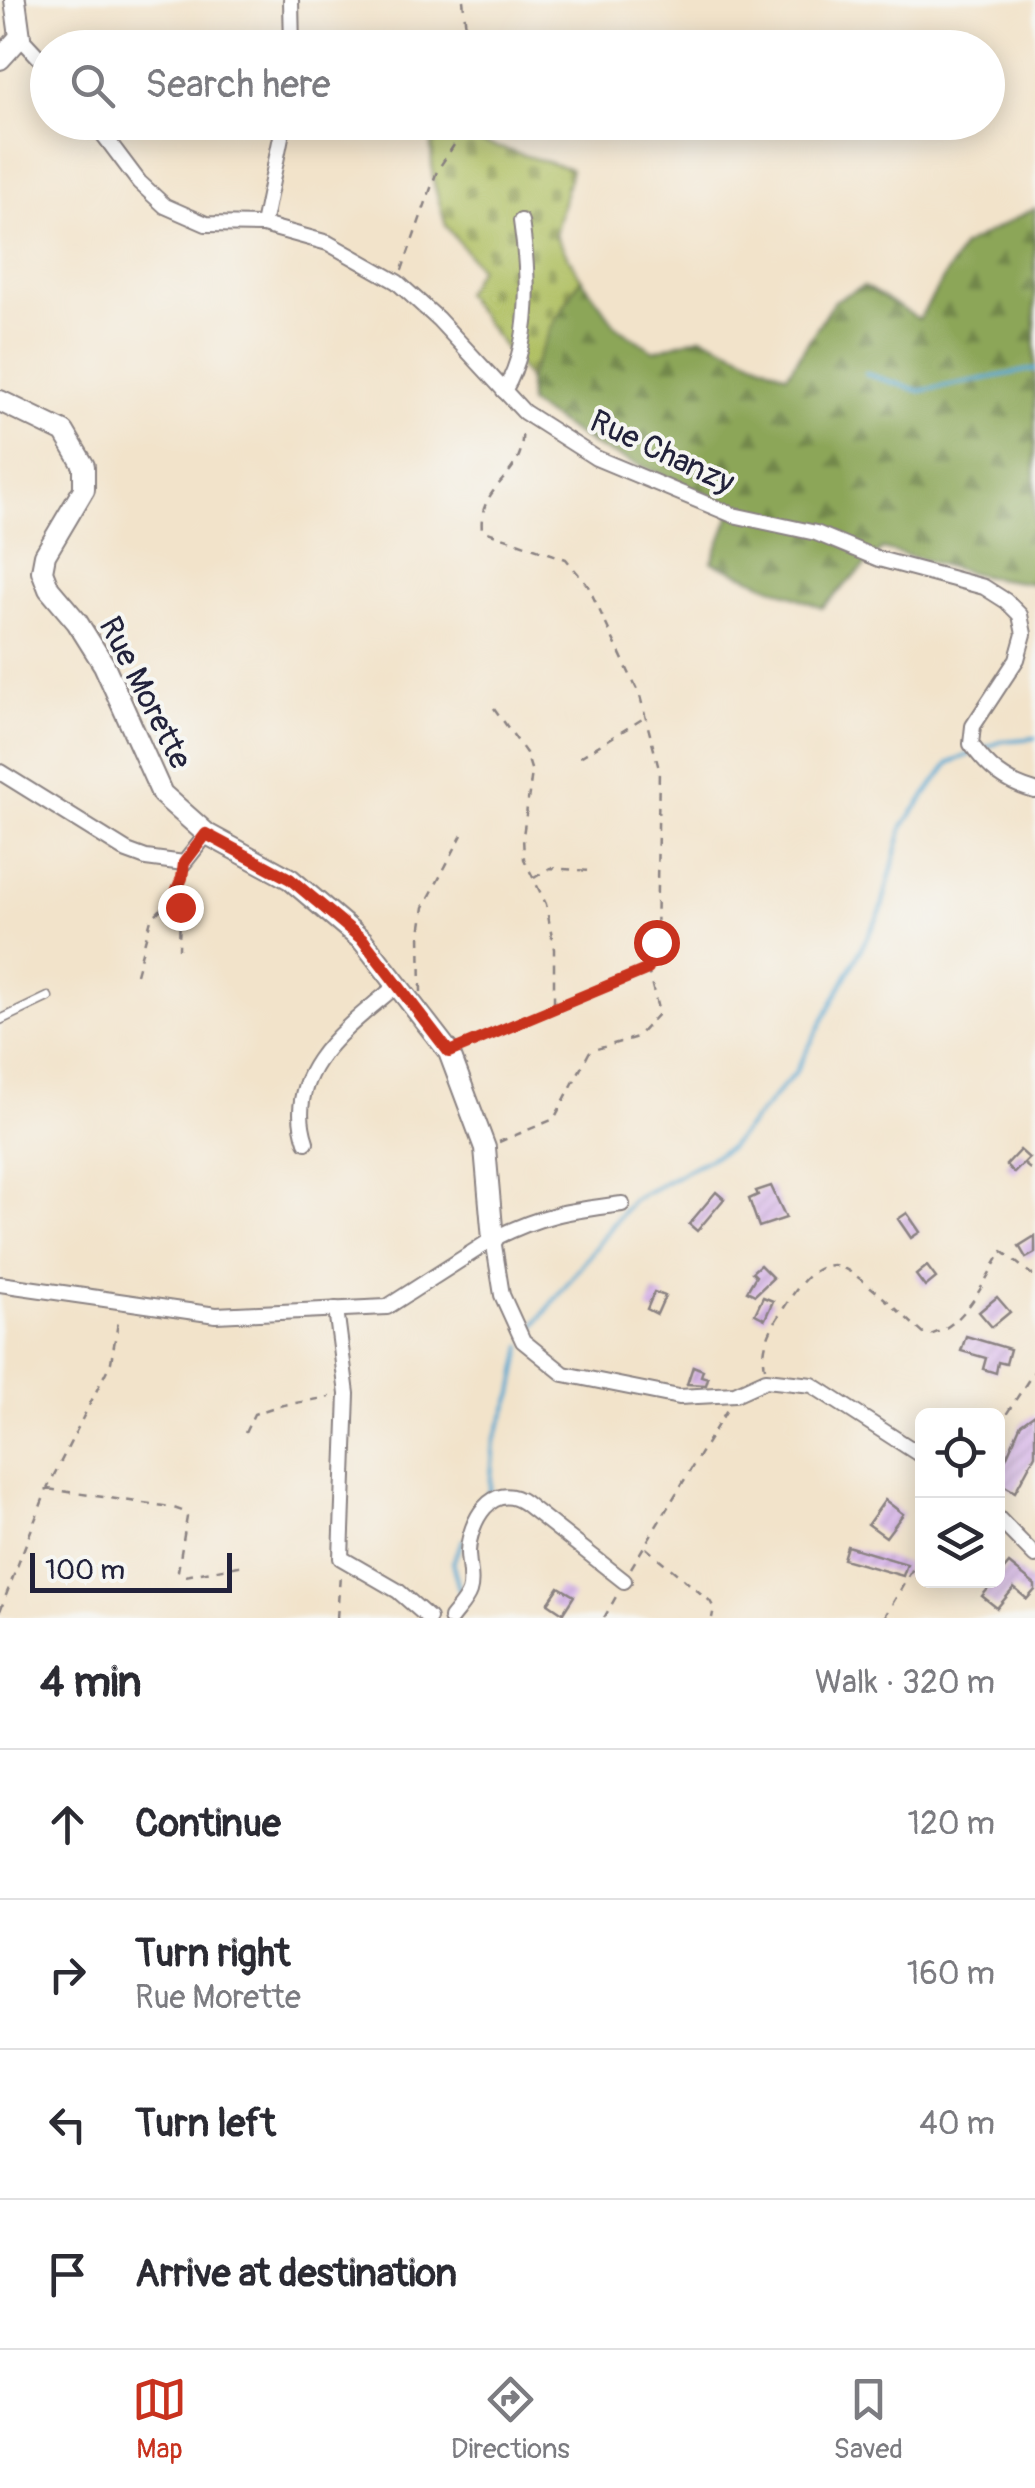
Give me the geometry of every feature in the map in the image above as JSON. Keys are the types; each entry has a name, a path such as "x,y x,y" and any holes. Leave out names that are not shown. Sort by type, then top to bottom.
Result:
{"street":[{"path":"15,0 20,37 30,48"},
{"path":"292,0 292,30"},
{"path":"0,59 20,37"},
{"name":"Rue Chanzy","path":"108,140 139,182 165,206 206,224 263,225 328,243 398,282 438,318 524,412 596,458 732,516 816,534 879,559 984,588 1006,602 1020,615 1024,634 1017,659 973,726 971,744 985,764 1004,780 1035,791"},
{"path":"263,225 280,140"},
{"path":"504,390 514,375 523,325 528,268 521,220"},
{"name":"Rue Morette","path":"0,401 64,432 84,466 84,489 45,556 42,571 49,589 77,622 104,665 162,794 206,834 290,879 363,940 449,1052 486,1148 493,1239"},
{"path":"0,772 146,858 184,863 206,834"},
{"path":"306,1142 300,1107 315,1061 396,986"},
{"path":"0,1284 216,1314 387,1307 493,1239 534,1219 622,1204"},
{"path":"493,1239 502,1295 523,1341 564,1374 679,1397 735,1394 766,1380 812,1384 915,1451"},
{"path":"336,1309 347,1394 341,1558 398,1590 428,1618"},
{"path":"451,1618 470,1589 468,1550 472,1534 486,1504 499,1495 508,1494 525,1502 624,1581"},
{"path":"1005,1525 1035,1556"}],"lane":[{"path":"0,1020 48,996"}],"path":[{"path":"463,0 466,30"},
{"path":"398,282 437,171 457,140"},
{"path":"486,1148 554,1119 590,1051 637,1037 659,1013 648,969 656,942 659,770 640,696 588,586 566,559 482,530 480,518 495,485 520,455 524,412"},
{"path":"494,708 526,753 532,772 523,848 532,878 546,904 554,949 554,1008"},
{"path":"580,757 646,717"},
{"path":"414,1006 423,988 420,933 424,907 462,835"},
{"path":"136,974 151,919 174,896 184,863"},
{"path":"532,878 550,868 592,871"},
{"path":"174,896 180,907 178,949"},
{"path":"449,1052 648,969"},
{"path":"1024,1164 1035,1173"},
{"path":"766,1380 762,1356 772,1325 803,1280 829,1265 840,1265 857,1277 926,1336 944,1332 966,1311 1002,1251 1035,1276"},
{"path":"0,1611 47,1489 111,1362 122,1301"},
{"path":"1005,1416 1035,1370"},
{"path":"245,1433 254,1414 347,1394"},
{"path":"604,1618 735,1394"},
{"path":"47,1489 185,1512 178,1571 185,1576 244,1565"},
{"path":"645,1547 710,1601 714,1608 712,1618"},
{"path":"337,1618 341,1558"},
{"path":"884,1618 915,1565"}],"green space":[{"path":"437,140 473,140 571,169 555,235 581,278 552,326 528,379 464,294 479,268 446,226 433,180 431,146"},
{"path":"1035,208 1035,584 987,577 882,549 822,608 712,562 734,505 598,448 529,404 528,380 552,326 581,278 617,327 654,351 702,336 787,375 834,301 864,286 919,319 963,246"}],"building":[{"path":"1020,1150 1029,1158 1014,1173 1006,1165"},
{"path":"771,1186 786,1218 759,1227 749,1199 758,1195 756,1191"},
{"path":"716,1192 724,1199 697,1231 689,1224"},
{"path":"907,1213 920,1232 911,1238 898,1219"},
{"path":"1035,1236 1035,1253 1026,1258 1019,1246"},
{"path":"760,1265 773,1278 755,1295 747,1291 756,1276 752,1272"},
{"path":"927,1266 936,1278 925,1287 916,1275"},
{"path":"654,1292 665,1296 657,1314 647,1309"},
{"path":"763,1297 773,1301 765,1319 755,1314"},
{"path":"997,1297 1010,1312 992,1327 979,1312"},
{"path":"966,1336 1010,1349 1006,1364 998,1362 996,1373 983,1369 986,1358 961,1351"},
{"path":"693,1366 703,1370 701,1376 708,1378 706,1385 687,1384"},
{"path":"1035,1414 1035,1455 1015,1492 1005,1486 1005,1458 1021,1424"},
{"path":"885,1500 903,1514 886,1537 868,1524"},
{"path":"847,1546 907,1564 903,1576 843,1559"},
{"path":"1009,1564 1035,1585 1035,1590 1027,1599 1014,1588 997,1608 982,1596 989,1588 1005,1588 1005,1569"},
{"path":"559,1587 574,1596 563,1613 548,1603"}],"waterway":[{"path":"866,374 920,391 1035,369"},
{"path":"979,750 1003,741 1035,738"},
{"path":"526,1337 632,1200 729,1148 795,1073 881,911 903,826 949,763 971,754"},
{"path":"484,1500 490,1489 494,1441 513,1393 522,1346"},
{"path":"461,1596 452,1562 463,1540"}],"route":[{"path":"180,907 174,896 184,863 206,834 290,879 363,940 449,1052 648,969 656,942"}]}
